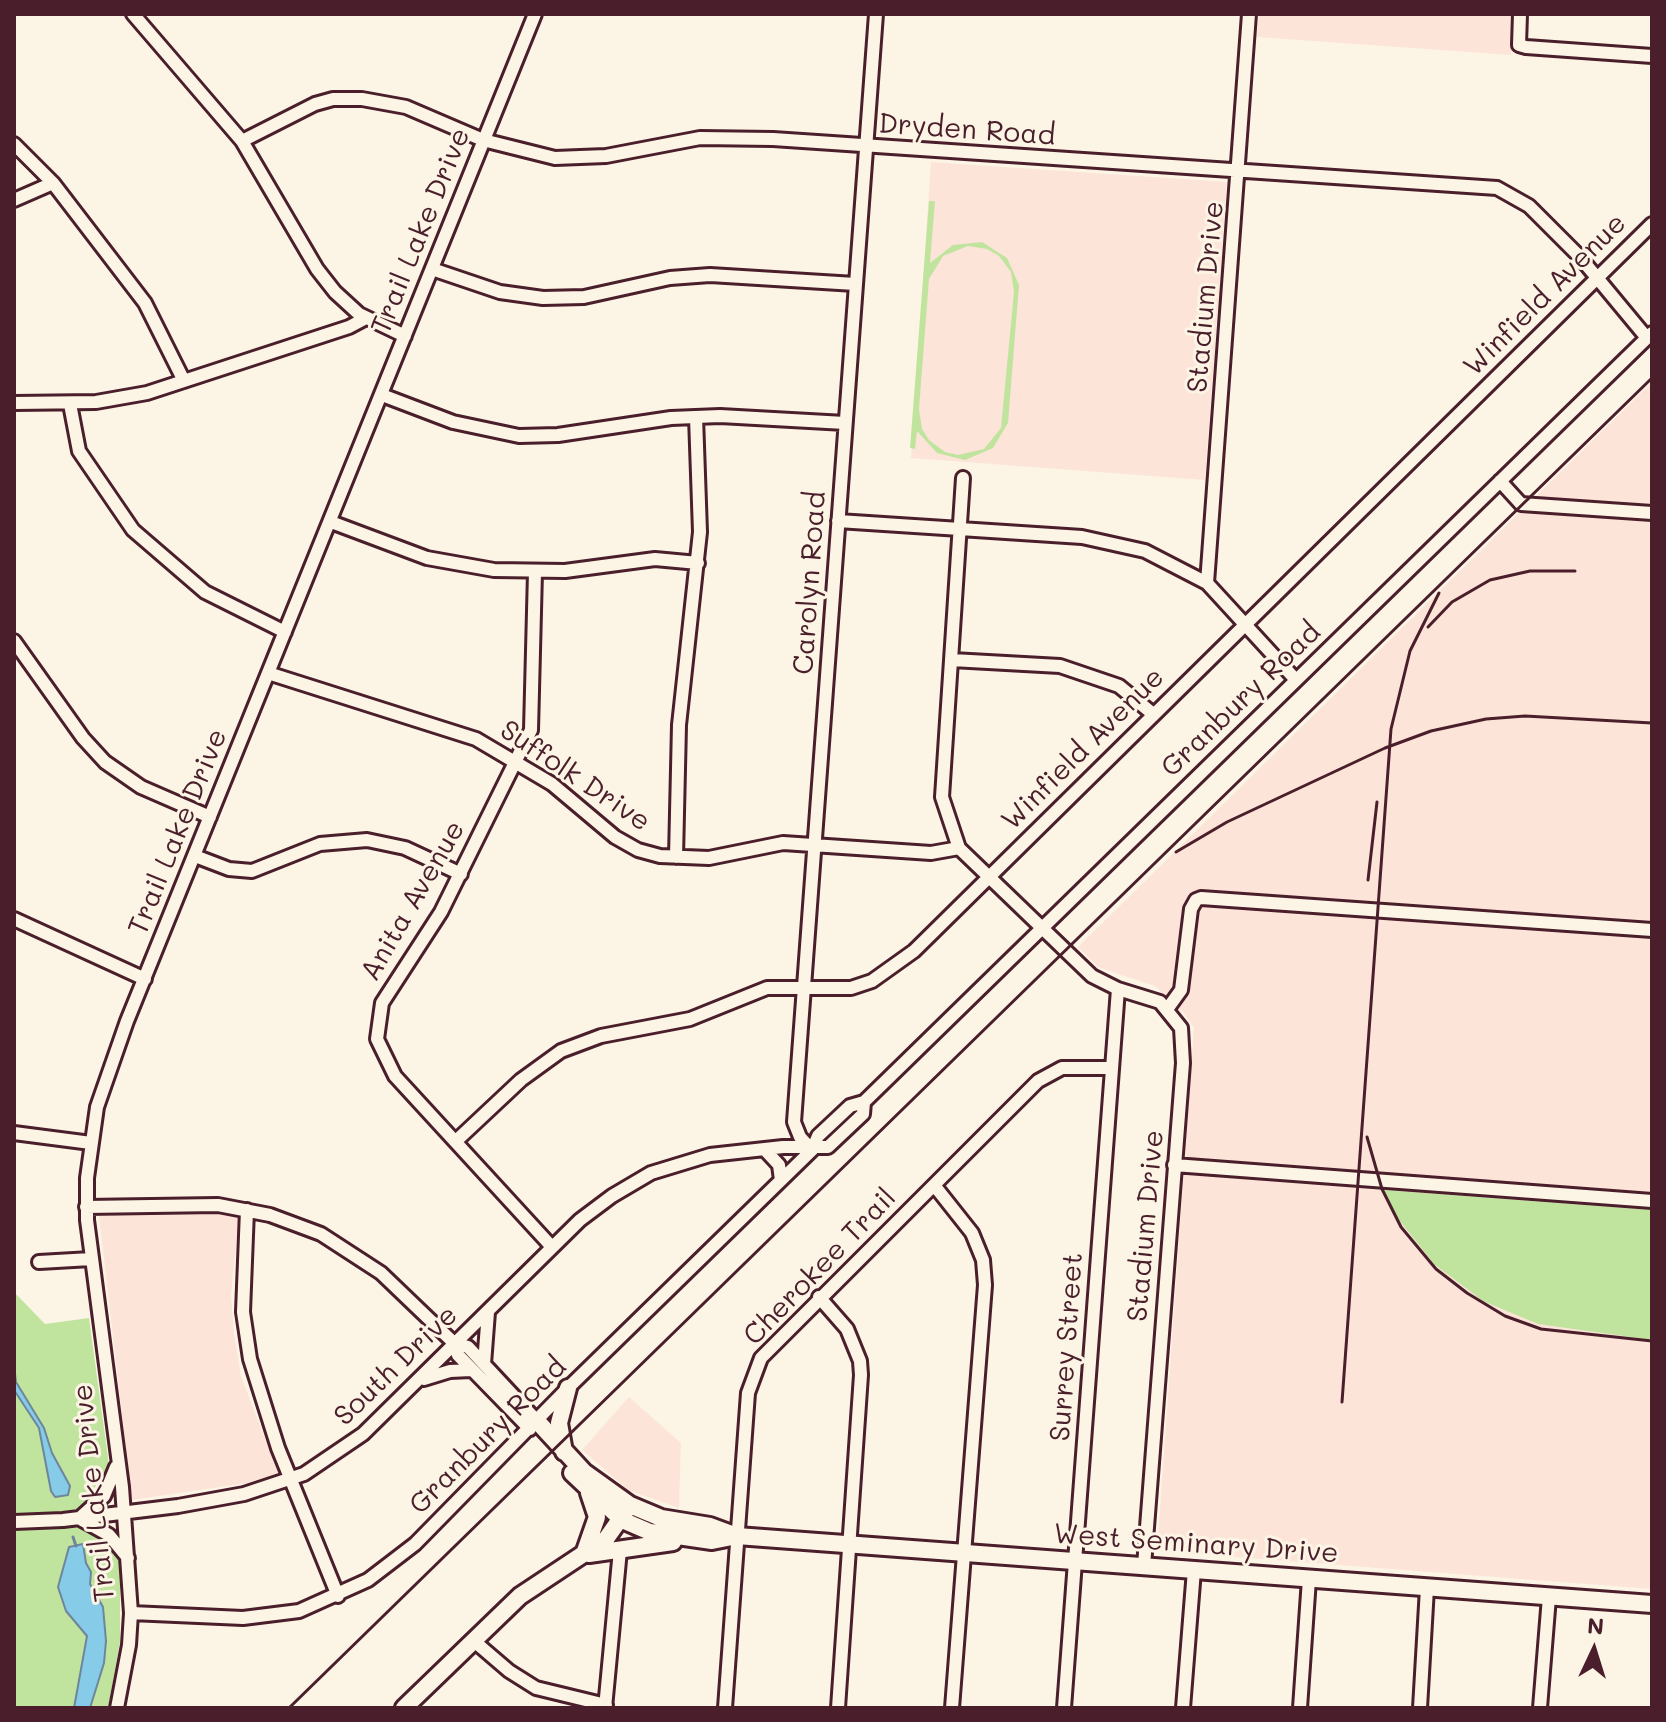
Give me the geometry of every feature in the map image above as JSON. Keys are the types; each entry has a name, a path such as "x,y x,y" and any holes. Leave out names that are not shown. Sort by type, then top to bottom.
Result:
{"main road":[{"path":"564,1453 559,1423 568,1388"},
{"name":"West Seminary Drive","path":"533,1425 587,1488 626,1512 710,1526 737,1536"},
{"name":"West Seminary Drive","path":"533,1425 650,1532 691,1540 712,1541 737,1536 1652,1604"},
{"path":"584,1555 597,1517 587,1488"},
{"path":"404,1708 520,1596 606,1539 626,1512"},
{"path":"584,1555 691,1540"}],"street":[{"path":"133,14 242,141 317,269 351,308 405,336"},
{"path":"143,24 154,14"},
{"name":"Trail Lake Drive","path":"117,1708 128,1658 131,1613 128,1558 86,1207 91,1143 106,1079 535,14"},
{"name":"Carolyn Road","path":"812,1150 800,1137 794,1122 876,14"},
{"name":"Stadium Drive","path":"1207,583 1240,173 1249,14"},
{"path":"1520,14 1519,45 1652,56"},
{"name":"Dryden Road","path":"242,141 315,104 333,99 362,99 406,107 483,140 538,156 575,159 700,138 773,139 868,148 1497,188 1529,206 1650,335"},
{"path":"14,144 53,183 145,303 184,381"},
{"path":"14,200 53,183"},
{"name":"Winfield Avenue","path":"456,1141 521,1080 561,1051 601,1036 690,1019 767,988 851,988 872,981 914,951 1652,224"},
{"path":"432,269 500,292 543,298 584,297 670,278 710,275 855,284"},
{"path":"14,403 70,404 123,398 349,327 366,318"},
{"name":"Granbury Road","path":"131,1613 243,1618 299,1611 368,1580 415,1544 568,1388 812,1150 818,1136 850,1106 864,1102 1650,335"},
{"path":"382,395 453,422 519,436 558,435 696,417 773,416 845,423"},
{"path":"70,404 79,451 133,530 205,592 285,632"},
{"path":"676,857 679,725 698,563 700,500 696,417"},
{"path":"963,478 942,797 959,848 1092,976 1118,989 1160,1002 1168,1008 1181,990 1191,909 1196,900 1208,898 1652,930"},
{"path":"1500,481 1521,504 1652,513"},
{"path":"838,521 1082,537 1125,545 1161,558 1207,583 1296,680"},
{"path":"331,522 427,558 494,570 535,572 655,559 698,563"},
{"name":"Anita Avenue","path":"535,572 531,730 441,912 382,1003 377,1039 395,1076 552,1247"},
{"path":"14,641 83,738 105,762 141,787 210,817"},
{"path":"952,660 1060,666 1119,686 1153,714"},
{"name":"Suffolk Drive","path":"268,673 367,707 446,726 517,760 552,784 615,837 638,850 676,857 709,858 783,843 931,853 959,848"},
{"path":"195,856 229,869 252,871 320,844 367,840 405,848 461,874"},
{"path":"14,919 145,979"},
{"name":"Surrey Street","path":"1064,1708 1118,989"},
{"name":"Stadium Drive","path":"1144,1566 1183,1044 1181,1028 1168,1008"},
{"name":"Cherokee Trail","path":"725,1708 752,1375 772,1343 1038,1081 1062,1068 1112,1068"},
{"path":"14,1133 91,1143"},
{"name":"South Drive","path":"14,1522 79,1519 230,1497 292,1480 348,1446 418,1383 454,1343 552,1247 612,1196 651,1173 710,1155 783,1147 812,1150"},
{"path":"766,1151 779,1165 781,1180"},
{"path":"1174,1165 1652,1201"},
{"path":"934,1185 972,1233 983,1260 985,1285 952,1708"},
{"name":"West Seminary Drive","path":"86,1207 191,1203 247,1210 295,1223 340,1244 381,1273 454,1343 458,1355 478,1367 533,1425"},
{"path":"247,1210 243,1266 245,1332 257,1386 338,1596"},
{"path":"39,1262 91,1259"},
{"path":"819,1297 847,1329 860,1361 838,1708"},
{"path":"418,1383 441,1373 478,1367 488,1311"},
{"path":"118,1460 104,1496 79,1519 109,1535 128,1558"},
{"path":"474,1641 509,1671 536,1688 606,1706 620,1550"},
{"path":"1183,1708 1194,1570"},
{"path":"1300,1708 1309,1579"},
{"path":"1420,1708 1427,1588"},
{"path":"1540,1708 1549,1597"}],"shaded area":[{"path":"1259,14 1513,14 1511,55 1257,37"},
{"path":"931,162 1227,182 1205,480 911,458"},
{"path":"1652,382 1652,1589 1157,1551 1194,1028 1183,1012 1155,986 1098,967 1078,947"},
{"path":"188,1211 239,1215 231,1295 234,1333 241,1376 278,1473 247,1483 132,1500 99,1216"},
{"path":"629,1397 681,1443 679,1508 628,1490 582,1450"}],"green space":[{"path":"929,201 935,201 930,263 953,245 982,242 1007,258 1019,285 1008,423 993,448 965,460 937,453 917,431 915,449 910,448","holes":["968,246 987,249 999,256 1011,272 1014,292 1001,428 984,449 958,455 945,452 929,440 922,429 919,409 929,279 943,256"]},
{"path":"1384,1190 1652,1210 1652,1340 1538,1324 1483,1301 1434,1264 1396,1216"},
{"path":"14,1292 45,1324 89,1318 109,1465 102,1490 91,1503 73,1512 76,1526 106,1538 120,1562 120,1642 108,1708 14,1708"}],"water":[{"path":"14,1365 16,1382 44,1428 52,1453 70,1486 68,1495 55,1497 51,1491 39,1428 14,1390"},
{"path":"83,1544 91,1572 90,1584 103,1607 106,1641 104,1663 90,1708 74,1708 87,1636 66,1611 58,1587 69,1547"}],"waterway":[{"path":"73,1537 76,1546"}],"railway":[{"path":"289,1708 1652,378"},
{"path":"1428,627 1452,602 1490,580 1530,571 1575,571"},
{"path":"1342,1402 1391,729 1410,651 1439,593"},
{"path":"1176,852 1227,822 1385,748 1431,731 1486,719 1525,716 1652,723"},
{"path":"1368,880 1377,802"},
{"path":"1367,1137 1382,1189 1401,1227 1436,1269 1467,1293 1505,1316 1541,1329 1652,1341"}]}
